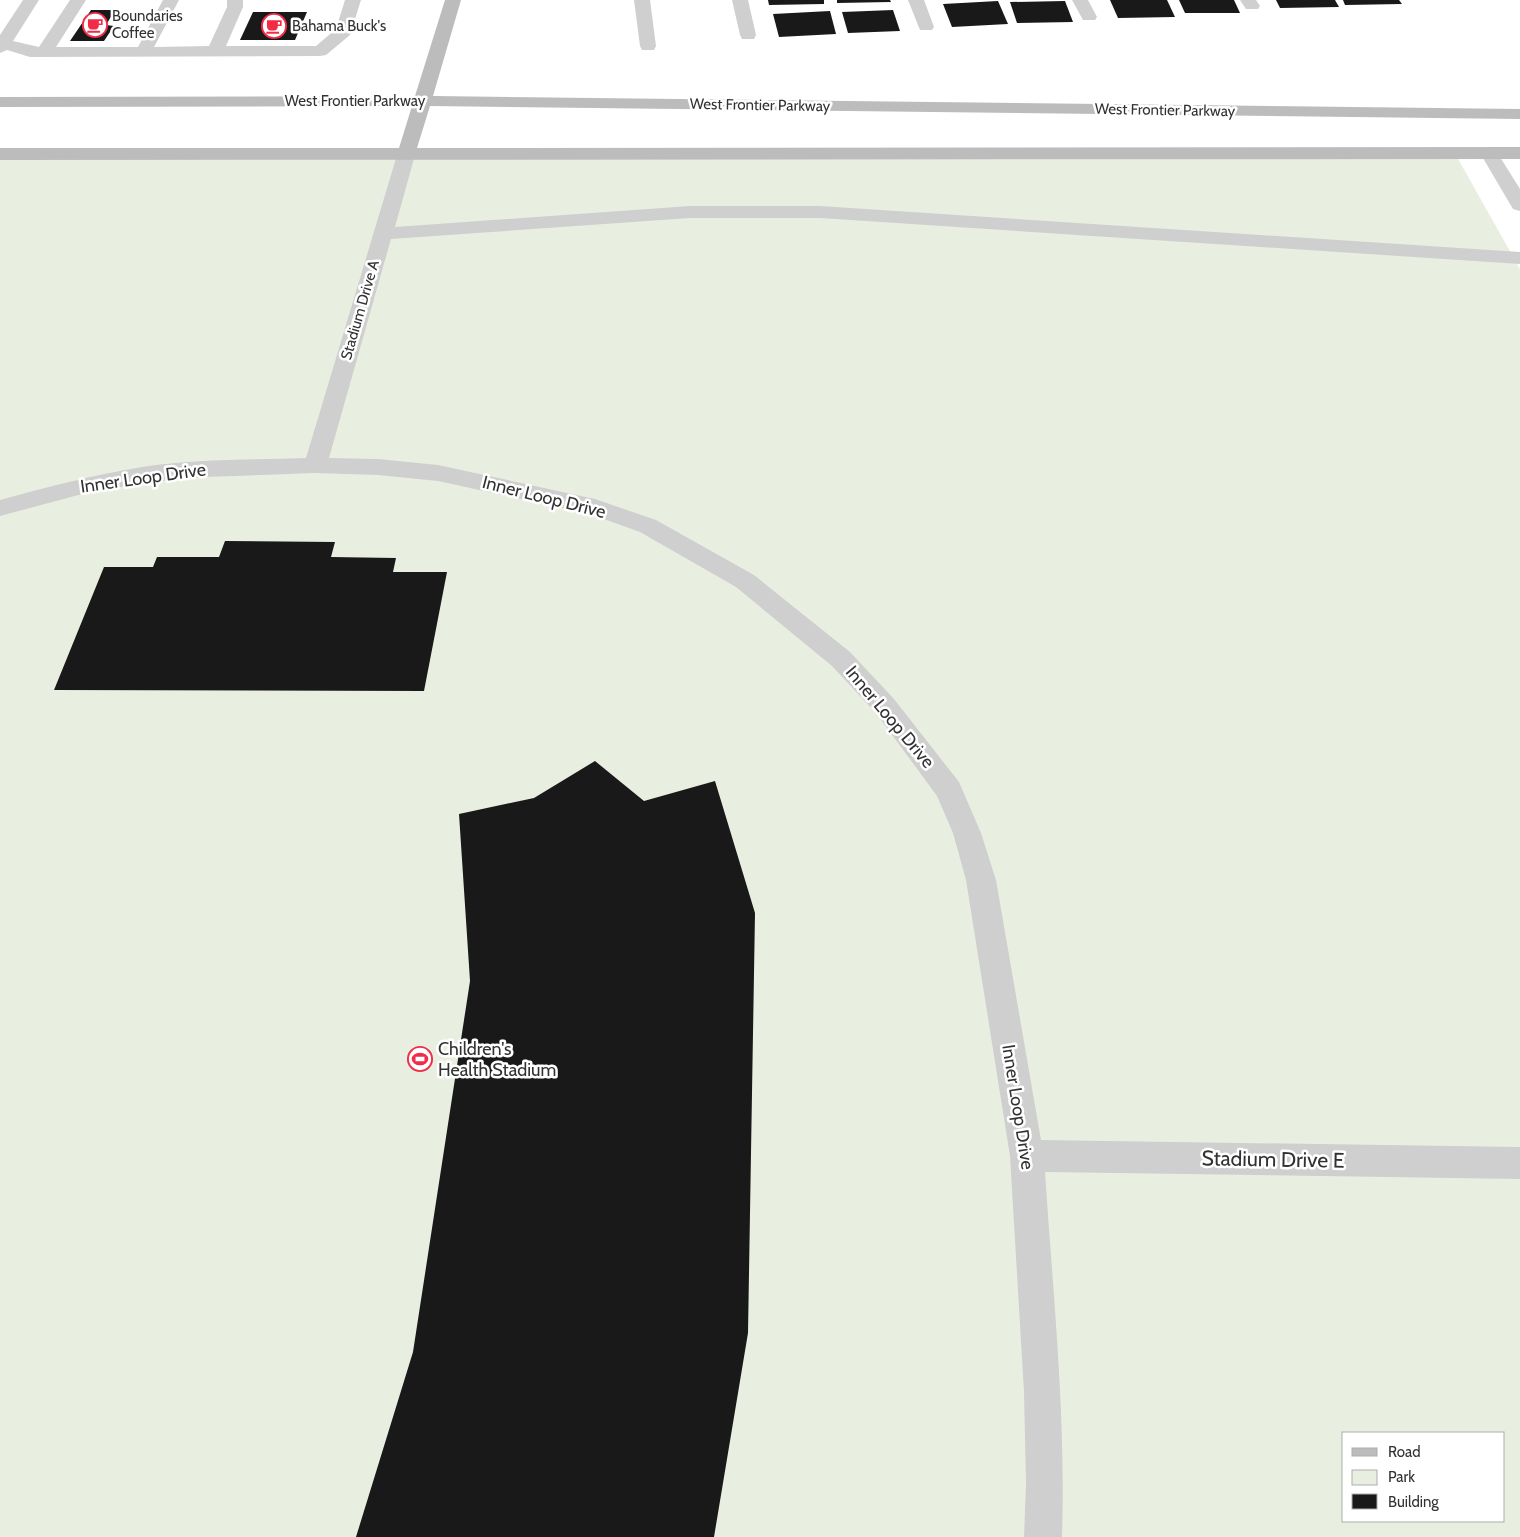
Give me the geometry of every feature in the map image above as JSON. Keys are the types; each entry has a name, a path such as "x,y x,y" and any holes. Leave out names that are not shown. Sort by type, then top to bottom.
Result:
{"street":[{"path":"31,0 1,44 30,52 320,51 344,31 353,0"},
{"path":"44,52 78,0"},
{"path":"143,52 171,0"},
{"path":"215,51 235,7 235,0"},
{"path":"406,155 452,0"},
{"path":"642,0 648,46"},
{"path":"740,0 748,35"},
{"path":"916,0 926,27"},
{"path":"1080,0 1089,17"},
{"name":"West Frontier Parkway","path":"0,102 422,101 1512,114"},
{"path":"1490,153 1520,204"},
{"path":"0,154 1520,153"},
{"name":"Stadium Drive A","path":"315,464 406,155"},
{"path":"382,234 690,212 820,212 1520,258"},
{"name":"Inner Loop Drive","path":"0,508 86,485 143,475 204,469 315,464 378,467 438,473 576,502 634,520 695,551 745,581 841,659 886,706 949,790 967,833 981,880 1027,1156 1042,1392 1045,1484 1043,1537"},
{"name":"Stadium Drive E","path":"1027,1156 1520,1163"}],"green space":[{"path":"0,155 1457,157 1520,269 1520,1537 0,1537"}],"building":[{"path":"768,0 824,0 824,4 769,5"},
{"path":"837,0 890,0 891,2 837,3"},
{"path":"1110,0 1167,0 1175,17 1118,18"},
{"path":"1179,0 1234,0 1240,13 1185,13"},
{"path":"1276,0 1335,0 1339,7 1280,8"},
{"path":"1343,0 1399,0 1402,4 1345,5"},
{"path":"998,1 1008,24 952,27 943,4"},
{"path":"1065,1 1073,22 1017,23 1010,2"},
{"name":"Boundaries Coffee","path":"91,10 115,10 106,25 114,26 104,41 70,41"},
{"path":"893,10 900,31 848,33 842,12"},
{"path":"830,11 836,34 779,37 773,14"},
{"name":"Bahama Buck's","path":"253,12 307,12 295,40 240,40"},
{"path":"225,541 335,542 331,557 396,558 393,572 447,572 424,691 54,690 104,567 153,567 157,557 219,557"},
{"path":"595,761 644,801 715,781 755,913 748,1333 714,1537 356,1537 413,1352 470,981 459,814 534,798"}],"place":[{"name":"Boundaries Coffee","path":"95,25"},
{"name":"Bahama Buck's","path":"274,26"},
{"name":"Children's Health Stadium","path":"420,1059"}]}
